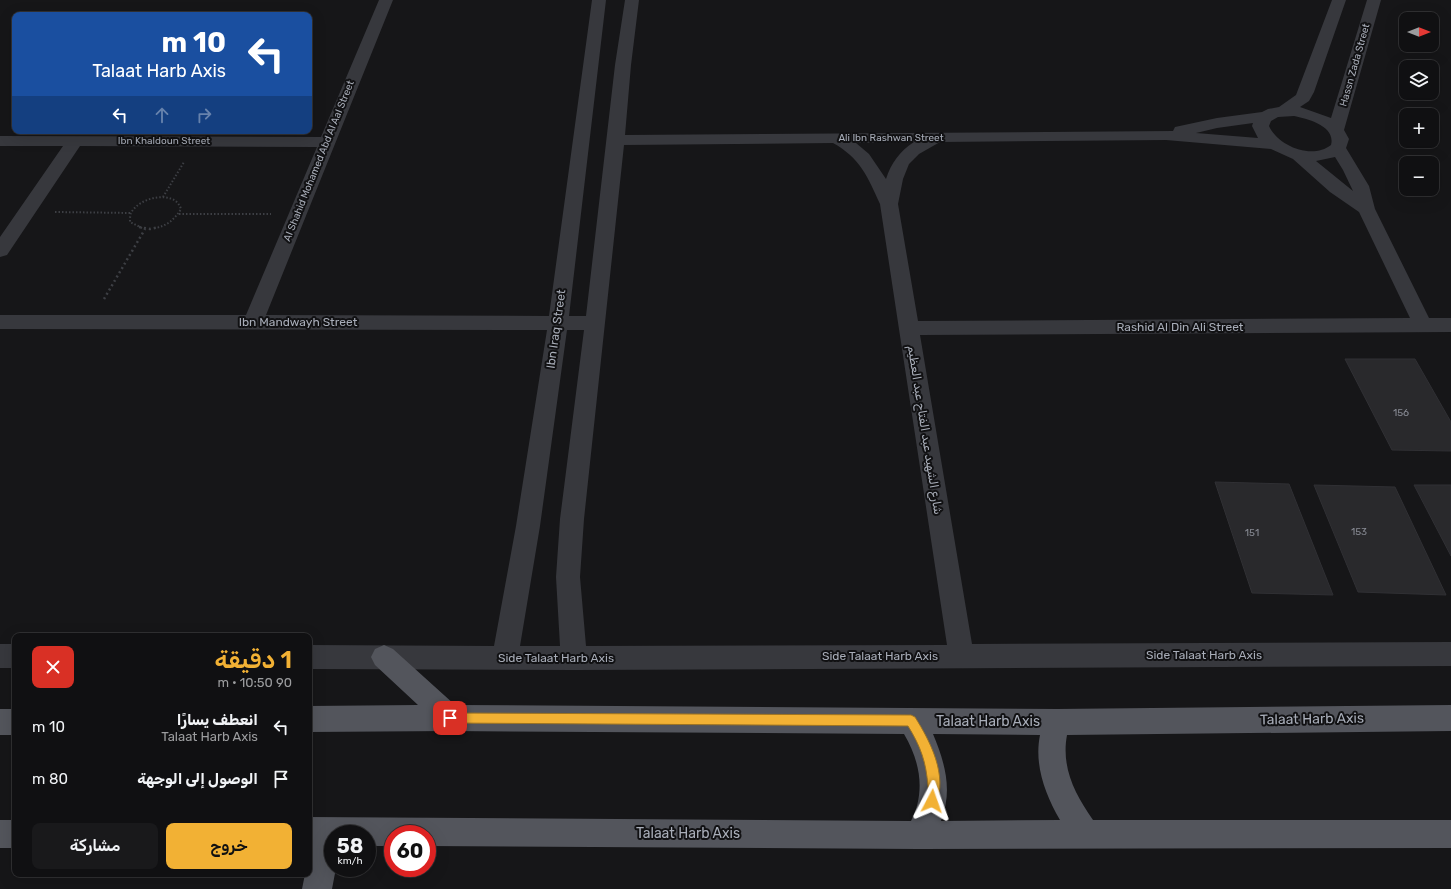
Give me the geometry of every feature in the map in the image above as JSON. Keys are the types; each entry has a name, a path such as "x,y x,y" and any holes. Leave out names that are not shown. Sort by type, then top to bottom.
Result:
{"main road":[{"path":"384,657 450,718"},
{"name":"Talaat Harb Axis","path":"312,719 450,718 1057,722 1451,718"},
{"path":"911,720 926,747 932,764 934,789 930,812 919,835"},
{"path":"0,722 12,722"},
{"path":"1057,722 1052,747 1053,766 1058,786 1065,803 1086,835"},
{"path":"317,889 319,831"},
{"name":"Talaat Harb Axis","path":"319,831 919,835 1451,834"},
{"path":"0,834 12,834"}],"street":[{"name":"Al Shahid Mohamed Abd Al Aal Street","path":"253,322 386,0"},
{"name":"Ibn Iraq Street","path":"505,657 528,526 558,323 599,0"},
{"path":"574,658 568,577 572,519 616,140 623,65 632,0"},
{"path":"1284,111 1303,98 1310,84 1340,0"},
{"name":"Hassn Zada Street","path":"1336,130 1374,0"},
{"path":"1284,111 1294,111 1313,116 1326,122 1336,130 1340,140 1338,148 1325,155 1310,156 1294,153"},
{"name":"Ali Ibn Rashwan Street","path":"1166,135 1217,123 1265,117 1273,113 1284,111"},
{"path":"1265,117 1260,123 1261,130 1265,137 1273,144 1299,155 1336,188 1366,209"},
{"name":"Ali Ibn Rashwan Street","path":"616,140 1166,135 1273,144"},
{"name":"شارع الشهيد عبد الفتاح عبد العظيم","path":"889,204 895,173 906,156 915,148 936,137"},
{"name":"شارع الشهيد عبد الفتاح عبد العظيم","path":"836,138 852,146 862,155 873,171 889,204 961,655"},
{"name":"Ibn Khaldoun Street","path":"0,141 327,142"},
{"path":"0,251 75,141"},
{"path":"1338,148 1360,186 1366,209 1423,325"},
{"name":"Ibn Mandwayh Street","path":"0,322 595,323"},
{"name":"Rashid Al Din Ali Street","path":"909,328 1451,325"},
{"name":"Side Talaat Harb Axis","path":"312,657 574,658 961,655 1451,654"},
{"path":"0,656 12,656"}],"path":[{"path":"163,197 196,141"},
{"path":"163,197 177,200 180,204 181,209 175,219 161,226 145,229 138,228 130,222 131,213 140,203 163,197"},
{"path":"27,212 131,213"},
{"path":"179,214 297,214"},
{"path":"90,322 145,229"}],"building":[{"path":"1345,359 1415,359 1451,422 1451,451 1392,450"},
{"path":"1215,482 1289,484 1333,595 1252,593"},
{"path":"1314,485 1395,487 1446,595 1358,592"},
{"path":"1414,485 1451,485 1451,556"}],"route":[{"path":"450,718 911,720 924,741 932,764 934,789 932,801"}]}
